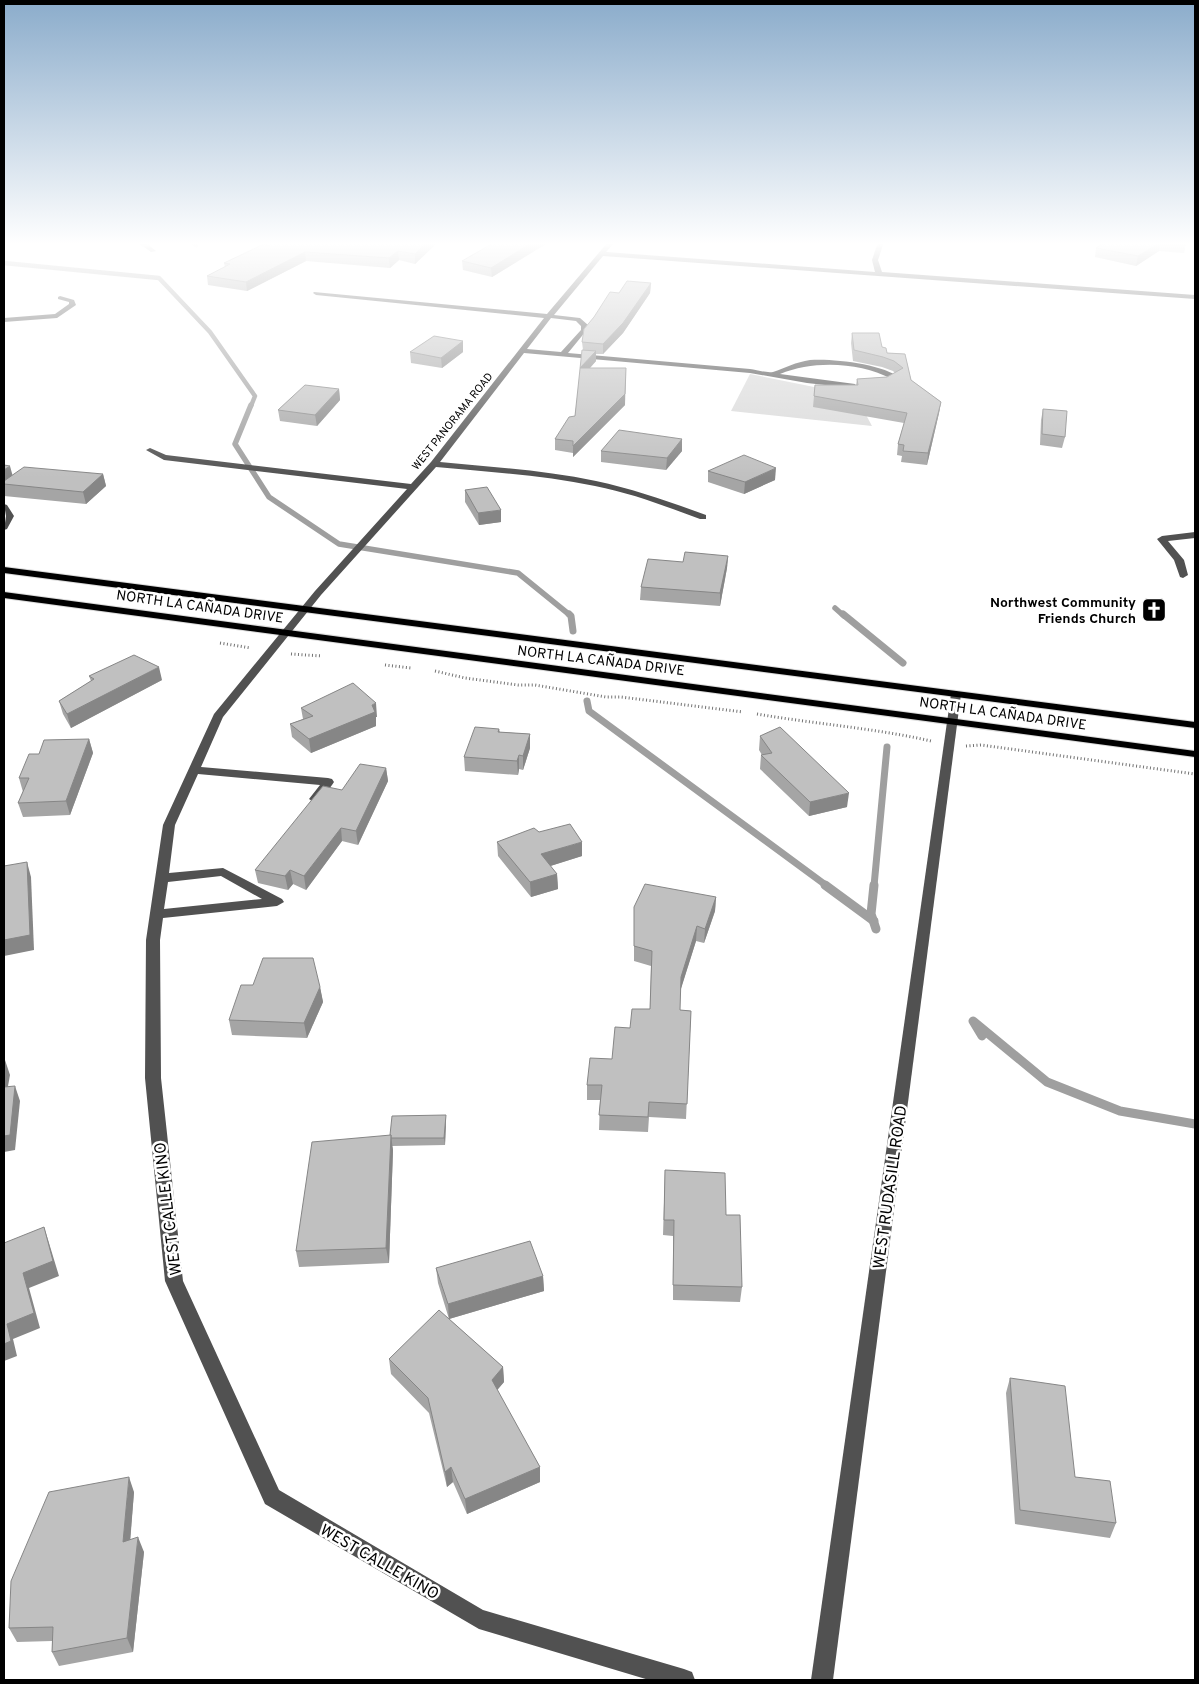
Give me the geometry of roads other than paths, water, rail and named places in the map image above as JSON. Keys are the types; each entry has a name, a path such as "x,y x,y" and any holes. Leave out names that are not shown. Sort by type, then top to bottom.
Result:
{"main road":[{"name":"NORTH LA CAÑADA DRIVE","path":"4,570 1195,725"},
{"name":"NORTH LA CAÑADA DRIVE","path":"4,595 1195,754"}],"street":[{"name":"WEST PANORAMA ROAD","path":"304,609 434,464 545,321"},
{"path":"563,354 584,330 585,325 580,321"},
{"path":"522,351 740,370 826,384 864,386"},
{"path":"772,375 780,370 821,362 873,370 890,374 896,378 892,383 881,385"},
{"path":"150,450 164,456 413,487"},
{"path":"434,464 544,475 593,483 633,492 703,517"},
{"path":"4,507 10,516 9,521 4,527"},
{"path":"1183,576 1179,560 1162,539 1195,535"},
{"name":"WEST CALLE KINO","path":"304,609 218,716 169,825 153,940 152,1078 174,1281 272,1497 479,1619 684,1680"},
{"name":"WEST RUDASILL ROAD","path":"822,1680 956,694"},
{"path":"194,770 328,782 310,805"},
{"path":"157,914 277,902 223,872 162,878"}],"waterway":[{"path":"199,321 210,332 255,396 251,406"},
{"path":"251,405 235,444 269,497 339,544 518,573 571,616"},
{"path":"835,608 844,616"},
{"path":"843,614 903,663"},
{"path":"571,616 573,631"},
{"path":"587,701 589,711 827,886"},
{"path":"874,886 887,747"},
{"path":"825,885 873,920"},
{"path":"873,920 871,914 874,885"},
{"path":"873,920 876,929"},
{"path":"982,1036 973,1021 1047,1082 1120,1111 1195,1124"}],"place":[{"name":"Northwest Community Friends Church","path":"1154,610"}]}
